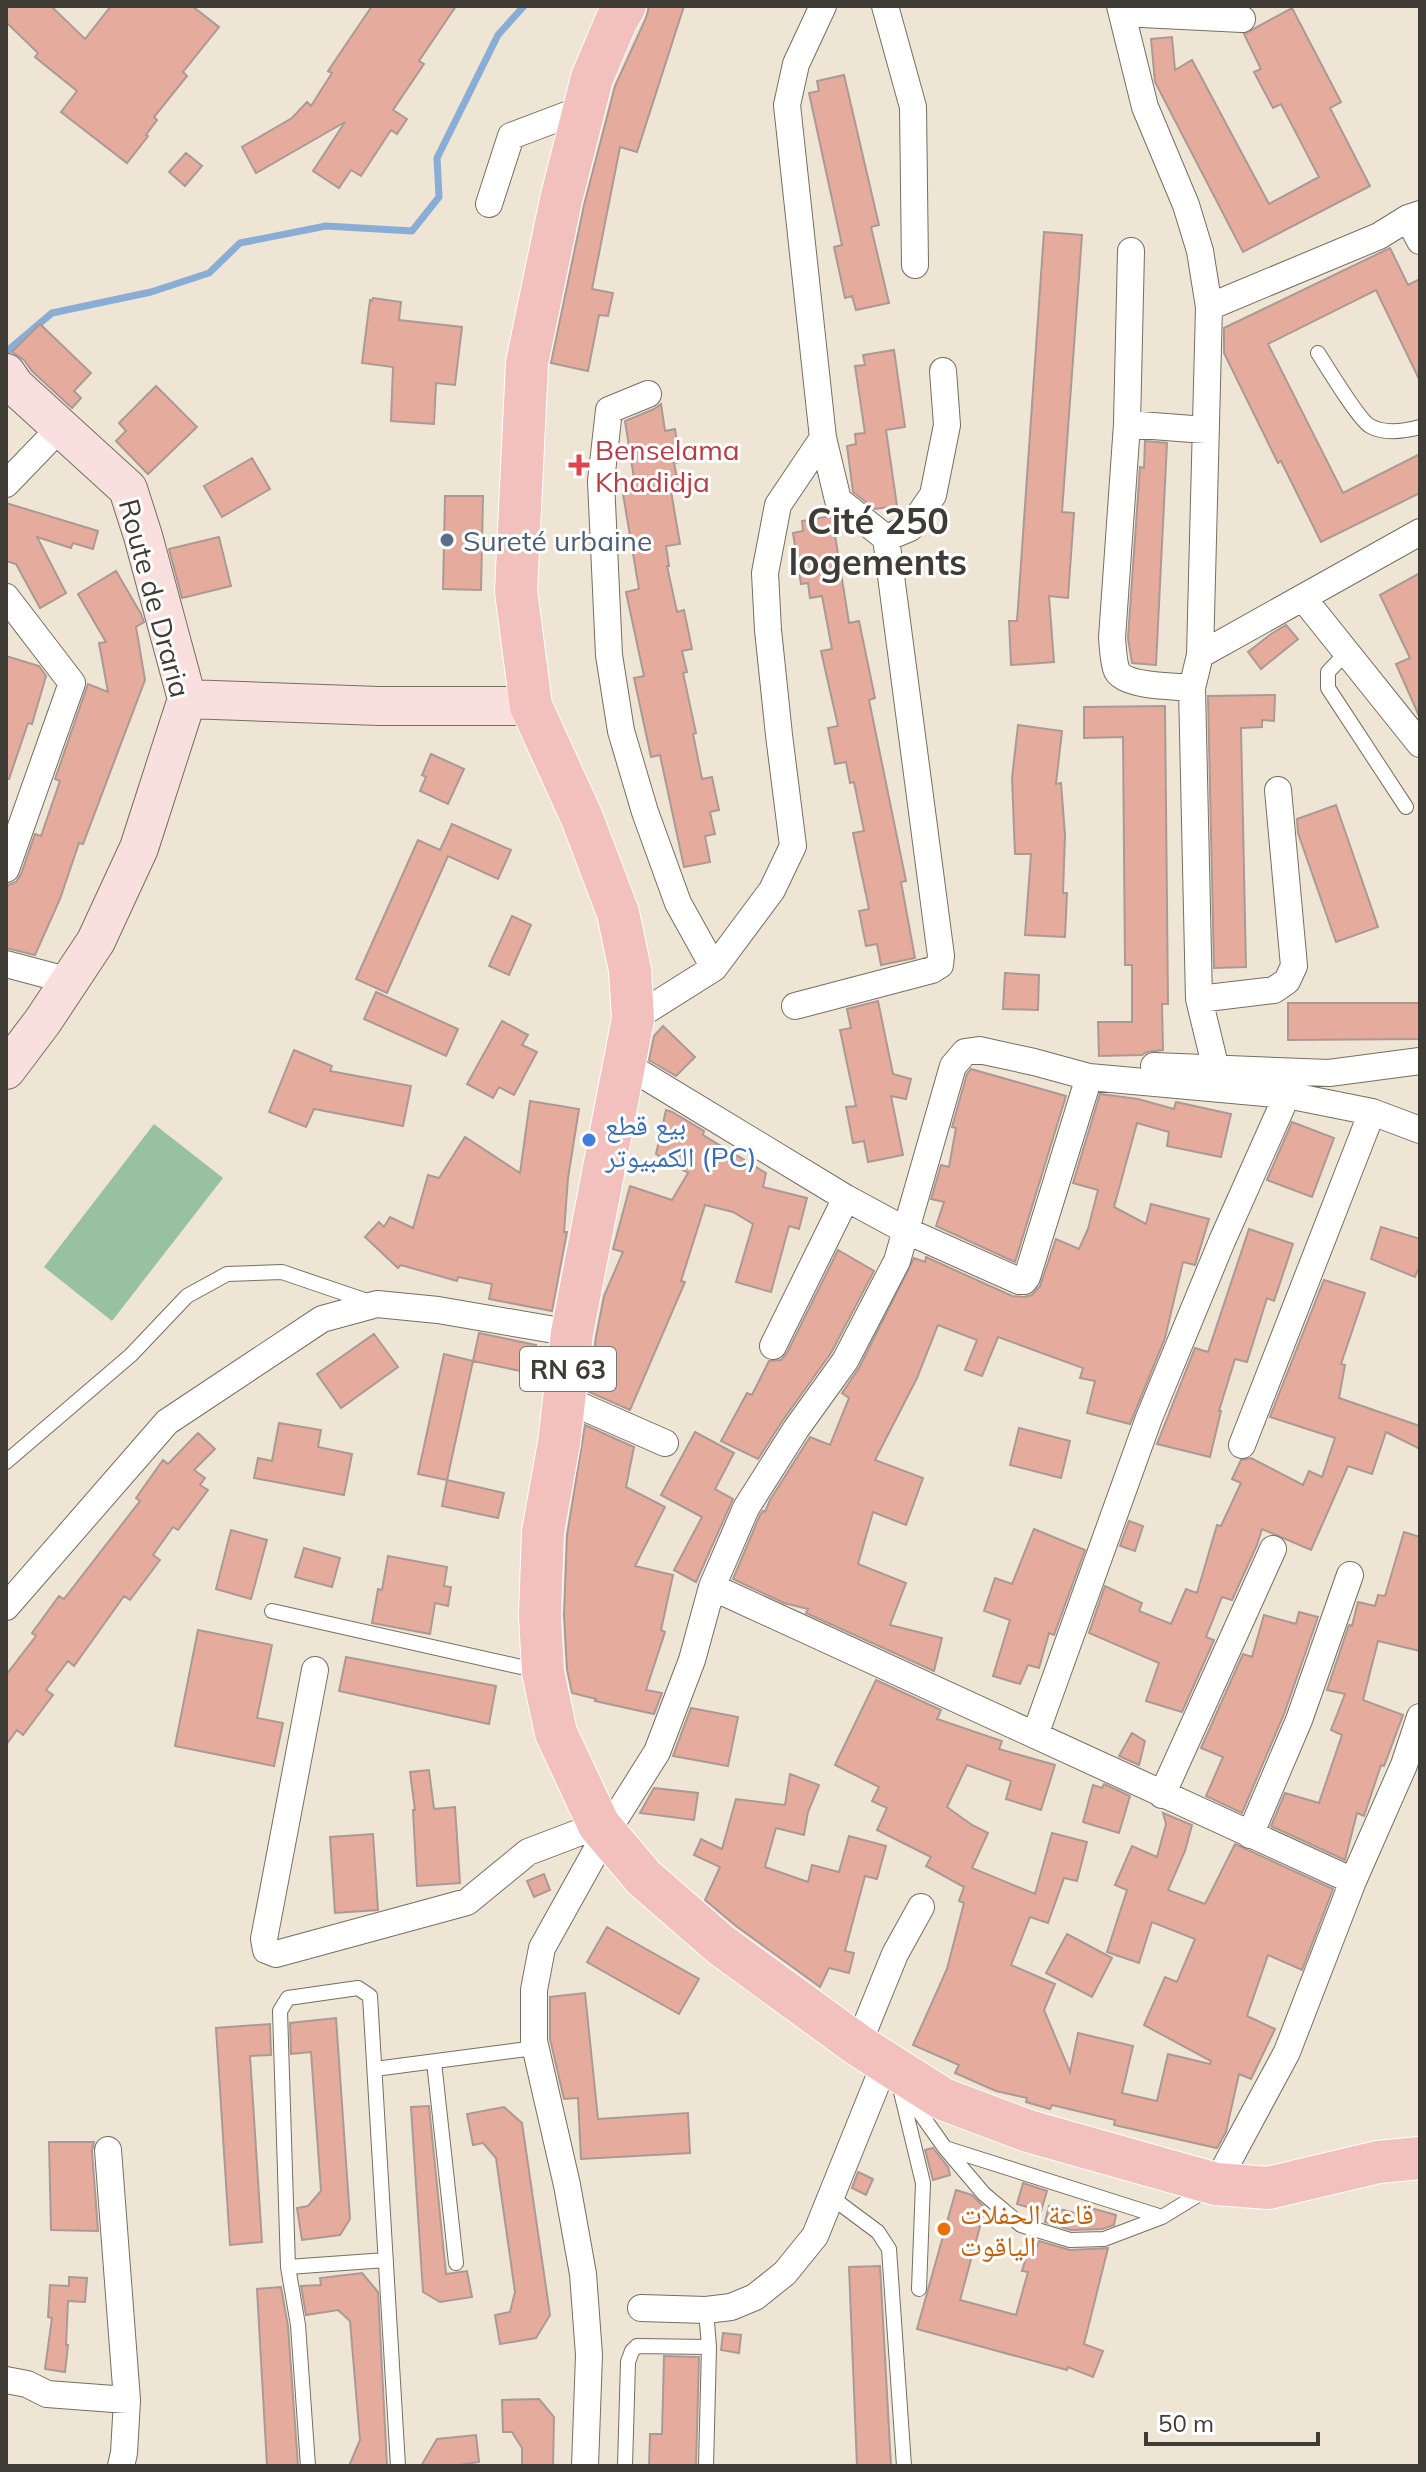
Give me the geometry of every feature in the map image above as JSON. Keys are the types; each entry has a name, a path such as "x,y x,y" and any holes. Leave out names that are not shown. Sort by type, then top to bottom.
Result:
{"main road":[{"name":"RN 63","path":"625,6 592,78 561,200 527,363 516,591 531,706 582,818 618,913 630,970 633,1019 572,1333 565,1399 543,1532 540,1615 543,1672 556,1733 603,1829 644,1878 721,1945 881,2063 943,2099 1028,2131 1216,2184 1268,2188 1378,2162 1420,2158"},
{"name":"Route de Draria","path":"6,1070 96,941 139,848 187,699 128,489 10,379"},
{"path":"187,699 379,706 531,706"}],"street":[{"path":"795,1006 932,970 940,965 941,956 886,538 838,500 823,438 787,105 796,64 823,6"},
{"path":"885,6 913,107 915,265"},
{"path":"1216,1069 1199,999 1192,688 1200,655 1209,307 1200,251 1186,205 1145,107 1121,10 1242,19"},
{"path":"489,204 511,136 585,108"},
{"path":"1209,307 1379,236 1416,224"},
{"path":"1131,251 1127,424 1112,638 1117,670 1124,677 1143,683 1192,688"},
{"path":"886,538 910,528 933,495 947,425 943,371"},
{"path":"648,394 609,410 601,481 609,655 621,731 645,812 678,903 714,968"},
{"path":"1127,424 1205,430"},
{"path":"6,484 60,428"},
{"path":"633,1019 714,968 772,890 793,846 769,645 765,573 778,505 823,438"},
{"path":"1200,655 1420,532"},
{"path":"6,597 72,683 6,869"},
{"path":"1303,598 1420,744"},
{"path":"1199,999 1274,990 1287,981 1294,966 1278,790"},
{"path":"6,964 70,981"},
{"path":"585,2466 589,2355 583,2274 567,2185 535,2048 534,1990 542,1948 603,1829 657,1752 692,1660 712,1587 746,1508 796,1429 845,1361 897,1261 953,1066 965,1052 979,1050 1089,1077 1287,1095 1372,1112 1420,1130"},
{"path":"1034,1062 1329,1073 1420,1061"},
{"path":"625,1064 846,1198 907,1231 1019,1281 1024,1281 1089,1077"},
{"path":"1035,1735 1149,1418 1222,1241 1287,1095"},
{"path":"1242,1445 1372,1112"},
{"path":"773,1346 846,1198"},
{"path":"6,1607 167,1422 322,1319 377,1304 438,1310 572,1333"},
{"path":"565,1399 665,1443"},
{"path":"1162,1795 1273,1549"},
{"path":"1250,1835 1299,1720 1350,1575"},
{"path":"712,1587 1353,1881"},
{"path":"315,1670 264,1939 266,1950 276,1954 467,1902 528,1852 603,1829"},
{"path":"1216,2184 1287,2052 1353,1881 1404,1765 1420,1717"},
{"path":"641,2308 706,2310 731,2307 755,2297 785,2273 815,2236 881,2063 895,1954 921,1907"},
{"path":"108,2150 127,2400 121,2466"},
{"path":"6,2380 27,2384 47,2394 127,2400"}],"lane":[{"path":"1318,353 1367,425 1385,431 1420,427"},
{"path":"1346,653 1328,672 1328,688 1406,807"},
{"path":"6,1462 131,1355 187,1296 227,1274 282,1272 377,1304"},
{"path":"272,1611 543,1672"},
{"path":"308,2466 298,2325 288,2267 280,2011 288,1998 358,1988 370,1996 398,2466"},
{"path":"375,2069 535,2048"},
{"path":"434,2062 456,2263"},
{"path":"881,2063 984,2194 1021,2225 1070,2240 1104,2239 1162,2217 1216,2184"},
{"path":"881,2063 923,2183 919,2289"},
{"path":"945,2148 1162,2217"},
{"path":"831,2197 878,2232 889,2249 904,2466"},
{"path":"288,2267 386,2260"},
{"path":"706,2310 709,2347 706,2466"},
{"path":"625,2466 628,2362 632,2351 637,2346 709,2347"}],"green space":[{"path":"154,1124 223,1178 112,1321 44,1267"}],"building":[{"path":"6,6 51,6 85,39 111,6 192,6 219,27 183,72 187,76 154,117 157,120 148,136 127,163 61,112 77,91 35,57 38,53 6,22"},
{"path":"372,6 456,6 419,61 424,64 393,110 407,119 397,134 391,130 361,176 351,170 339,188 313,171 345,122 256,173 242,147 292,118 307,102 311,106 332,73 328,71"},
{"path":"649,6 684,6 637,152 620,147 592,289 613,293 608,316 599,315 588,371 551,363 584,205 615,86"},
{"path":"1292,8 1341,102 1330,108 1370,186 1243,252 1155,82 1151,39 1172,37 1175,70 1192,60 1269,204 1319,177 1281,104 1273,108 1254,72 1261,69 1244,34"},
{"path":"844,75 879,225 871,227 889,303 856,310 852,296 845,298 834,247 842,245 809,93 819,91 817,81"},
{"path":"186,153 202,166 185,186 169,172"},
{"path":"1044,232 1082,235 1062,512 1074,513 1068,598 1049,596 1054,662 1011,665 1009,621 1017,621"},
{"path":"1390,248 1408,285 1420,279 1420,381 1376,290 1268,344 1343,493 1420,454 1420,493 1321,542 1224,353 1224,328"},
{"path":"370,300 401,302 399,320 462,327 455,385 436,383 434,424 391,421 393,367 362,363"},
{"path":"40,324 91,373 74,391 81,398 72,408 12,352"},
{"path":"894,350 905,427 886,430 897,506 875,509 853,492 847,446 856,444 855,434 865,433 855,366 865,365 863,355"},
{"path":"156,386 197,427 148,474 116,441 126,431 119,423"},
{"path":"661,404 665,431 675,429 680,462 674,463 678,484 670,485 680,544 666,546 667,566 677,612 684,610 692,649 682,651 687,672 683,673 702,779 712,777 719,810 710,812 715,834 705,836 710,862 684,867 660,755 651,757 634,678 644,676 626,592 639,589 623,494 636,491 625,421"},
{"path":"1145,441 1167,443 1156,665 1132,663 1128,638 1140,467 1144,468"},
{"path":"252,458 270,489 222,517 204,486"},
{"path":"445,496 483,496 481,590 443,589"},
{"path":"6,503 98,531 93,549 73,543 71,548 37,537 66,593 40,608 16,564 6,561"},
{"path":"832,516 849,623 859,621 875,698 869,700 906,881 901,882 915,958 881,965 877,944 866,946 859,911 869,909 853,833 864,831 854,782 850,783 846,762 835,764 828,728 838,726 821,651 832,649 822,596 810,598 808,583 801,584 793,533 803,531 802,521"},
{"path":"219,537 231,586 182,598 169,549"},
{"path":"116,571 144,622 136,627 145,680 83,844 79,843 60,899 35,955 6,948 6,891 8,885 16,882 21,874 35,834 41,836 60,781 55,779 88,684 108,692 99,643 106,642 78,594"},
{"path":"1420,573 1420,718 1396,664 1410,658 1380,595"},
{"path":"1286,625 1298,639 1261,669 1248,652"},
{"path":"6,656 39,666 46,676 32,724 28,723 9,779 6,779"},
{"path":"1275,695 1274,721 1262,720 1262,727 1241,728 1246,967 1214,968 1208,696"},
{"path":"1165,706 1168,1004 1162,1004 1163,1050 1142,1055 1099,1056 1098,1022 1132,1022 1132,965 1125,965 1123,737 1084,738 1084,707"},
{"path":"1018,725 1062,731 1056,784 1061,783 1065,835 1065,937 1025,935 1031,854 1015,854 1012,778"},
{"path":"431,754 464,769 448,804 420,791 426,777 422,775"},
{"path":"1336,805 1378,927 1336,942 1298,833 1297,819"},
{"path":"452,824 511,850 498,879 448,856 387,993 356,979 418,840 440,850"},
{"path":"512,916 531,925 509,975 489,966"},
{"path":"1005,973 1039,975 1038,1010 1003,1009"},
{"path":"376,992 458,1029 446,1056 364,1019"},
{"path":"878,1001 893,1074 911,1079 906,1099 891,1096 903,1155 868,1162 864,1141 853,1143 846,1107 856,1106 840,1030 851,1028 847,1009"},
{"path":"1288,1003 1420,1003 1420,1039 1288,1040"},
{"path":"502,1021 528,1035 522,1045 537,1052 514,1095 499,1087 493,1098 467,1084"},
{"path":"663,1026 695,1057 676,1076 649,1060 654,1036"},
{"path":"294,1050 332,1066 330,1071 411,1086 403,1126 314,1109 306,1127 269,1112"},
{"path":"971,1069 1066,1096 1015,1262 936,1226 944,1202 931,1199 941,1165 949,1167 956,1128 952,1127"},
{"path":"1100,1094 1138,1099 1174,1109 1176,1102 1231,1114 1221,1157 1167,1146 1169,1132 1137,1123 1114,1207 1146,1224 1151,1204 1209,1219 1195,1265 1183,1262 1165,1338 1130,1424 1087,1413 1095,1381 1080,1378 1083,1368 998,1337 982,1376 965,1370 977,1340 938,1325 917,1378 875,1460 923,1478 906,1525 873,1512 858,1564 906,1583 890,1625 942,1638 934,1671 806,1613 808,1609 784,1603 733,1579 760,1515 765,1512 810,1437 830,1445 849,1398 842,1393 859,1368 914,1258 925,1262 926,1257 1012,1296 1024,1297 1032,1295 1040,1286 1056,1239 1079,1249 1088,1229 1098,1190 1073,1183"},
{"path":"530,1101 579,1109 568,1178 564,1232 567,1232 552,1311 489,1299 492,1284 458,1277 457,1281 401,1265 398,1268 365,1237 379,1222 384,1227 390,1217 413,1228 428,1175 439,1178 465,1137 520,1173"},
{"path":"666,1110 704,1131 703,1135 766,1173 763,1187 807,1198 799,1229 789,1226 771,1292 736,1282 753,1224 733,1212 705,1205 681,1281 685,1282 630,1410 589,1392 592,1366 604,1296 623,1252 613,1249 630,1186 672,1200 688,1173 656,1154"},
{"path":"1292,1122 1334,1138 1312,1197 1267,1180"},
{"path":"1381,1227 1420,1239 1420,1265 1415,1277 1371,1259"},
{"path":"1249,1229 1293,1244 1274,1301 1267,1298 1247,1362 1235,1359 1219,1411 1210,1457 1157,1444 1195,1348 1208,1352"},
{"path":"838,1250 874,1271 831,1353 758,1459 721,1441 747,1393 752,1395 769,1361 781,1360 787,1353"},
{"path":"1324,1280 1365,1293 1341,1364 1345,1365 1339,1398 1420,1426 1420,1449 1386,1432 1372,1474 1348,1466 1311,1550 1262,1529 1232,1600 1222,1597 1206,1637 1214,1640 1182,1712 1146,1701 1159,1663 1089,1633 1105,1586 1142,1603 1139,1611 1171,1624 1186,1589 1197,1593 1217,1525 1221,1526 1241,1483 1232,1479 1241,1460 1251,1458 1303,1485 1309,1471 1322,1477 1335,1438 1270,1417"},
{"path":"479,1333 536,1345 530,1373 473,1361"},
{"path":"374,1334 398,1367 341,1408 317,1374"},
{"path":"444,1354 473,1361 447,1480 418,1474"},
{"path":"279,1423 321,1430 318,1447 352,1454 344,1495 254,1478 258,1458 272,1461"},
{"path":"585,1425 634,1447 626,1487 665,1507 635,1566 673,1575 661,1630 665,1632 646,1690 662,1693 654,1714 572,1693 567,1669 564,1615 567,1535"},
{"path":"1019,1428 1070,1441 1061,1478 1010,1465"},
{"path":"695,1432 734,1453 715,1489 733,1499 696,1582 674,1570 702,1517 661,1495"},
{"path":"198,1433 215,1449 194,1470 205,1478 200,1485 208,1490 178,1530 173,1527 153,1555 160,1560 130,1600 124,1596 74,1666 68,1661 46,1690 53,1695 23,1735 17,1730 6,1745 6,1675 36,1636 32,1633 59,1596 64,1599 140,1501 136,1498 163,1460 168,1464"},
{"path":"447,1480 504,1493 498,1518 442,1506"},
{"path":"1129,1521 1143,1526 1135,1551 1120,1546"},
{"path":"1034,1529 1085,1550 1054,1635 1049,1633 1039,1668 1028,1665 1020,1684 993,1676 1010,1620 984,1611 995,1578 1012,1584"},
{"path":"231,1530 267,1540 251,1599 216,1589"},
{"path":"1404,1532 1420,1537 1420,1651 1378,1641 1363,1700 1403,1715 1384,1766 1381,1765 1364,1816 1357,1813 1345,1860 1271,1826 1285,1793 1319,1803 1342,1735 1331,1730 1345,1694 1327,1690 1358,1602 1375,1606 1378,1595 1385,1596"},
{"path":"304,1548 340,1558 332,1587 295,1577"},
{"path":"388,1556 447,1567 444,1586 451,1587 448,1606 435,1603 430,1634 372,1623"},
{"path":"1299,1612 1318,1617 1284,1714 1242,1813 1206,1796 1223,1757 1201,1748 1243,1654 1252,1657 1264,1615 1296,1624"},
{"path":"198,1630 272,1645 257,1718 283,1723 274,1766 175,1746"},
{"path":"346,1657 496,1686 489,1724 339,1691"},
{"path":"876,1680 941,1710 937,1719 1002,1741 999,1749 1055,1765 1041,1810 1006,1799 1011,1781 967,1765 947,1807 988,1833 972,1868 1035,1894 1052,1833 1087,1842 1077,1881 1064,1878 1048,1923 1030,1917 1011,1965 1055,1984 1044,2010 1070,2072 1078,2033 1133,2046 1122,2093 1157,2101 1168,2054 1210,2064 1211,2061 1144,2025 1165,1977 1177,1982 1195,1939 1152,1922 1139,1963 1107,1952 1127,1890 1115,1885 1132,1846 1157,1857 1166,1824 1163,1813 1192,1825 1185,1851 1168,1890 1205,1904 1235,1844 1333,1889 1302,1970 1268,1955 1247,2016 1275,2029 1251,2079 1239,2074 1226,2132 1217,2148 1114,2125 1115,2120 1026,2102 1027,2098 996,2091 955,2073 959,2065 913,2045 947,1969 964,1903 959,1901 964,1887 926,1866 931,1857 877,1830 887,1808 872,1801 879,1787 835,1765"},
{"path":"691,1708 738,1717 728,1766 673,1756"},
{"path":"1132,1733 1145,1741 1139,1765 1119,1756"},
{"path":"429,1770 434,1809 455,1807 460,1883 417,1886 415,1810 410,1772"},
{"path":"790,1774 819,1785 808,1812 804,1835 776,1828 765,1867 808,1882 812,1865 839,1872 849,1836 886,1846 877,1879 865,1876 845,1951 854,1953 849,1973 829,1968 820,1987 705,1900 720,1867 694,1855 701,1839 722,1849 736,1799 785,1805"},
{"path":"1104,1784 1130,1796 1119,1833 1083,1822 1093,1785 1102,1788"},
{"path":"654,1788 698,1793 694,1820 640,1813"},
{"path":"373,1834 378,1910 335,1913 330,1837"},
{"path":"544,1874 550,1890 534,1897 527,1881"},
{"path":"607,1927 699,1979 679,2014 587,1962"},
{"path":"1067,1934 1112,1958 1092,1997 1046,1973"},
{"path":"585,1993 598,2119 688,2113 690,2153 581,2159 578,2098 564,2099 550,2039 550,1997"},
{"path":"336,2018 350,2219 340,2235 302,2240 297,2208 308,2206 321,2191 311,2052 291,2054 290,2023"},
{"path":"270,2024 271,2055 250,2056 262,2242 230,2245 216,2028"},
{"path":"429,2106 446,2274 467,2271 472,2297 440,2302 423,2292 411,2107"},
{"path":"504,2107 522,2123 550,2315 536,2338 500,2344 495,2315 510,2312 515,2292 496,2158 483,2143 473,2145 467,2114"},
{"path":"49,2142 94,2142 92,2151 98,2231 51,2230"},
{"path":"933,2148 948,2167 950,2175 933,2180 925,2150"},
{"path":"858,2172 873,2179 866,2195 852,2188"},
{"path":"1023,2183 1047,2191 1041,2211 1017,2204"},
{"path":"956,2190 972,2195 985,2208 960,2300 1016,2315 1028,2272 1022,2271 1030,2244 1037,2246 1039,2241 1070,2250 1108,2248 1084,2344 1103,2351 1093,2377 1068,2367 1067,2370 917,2329"},
{"path":"1049,2206 1089,2217 1091,2208 1116,2215 1114,2225 1102,2229 1071,2230 1045,2222"},
{"path":"880,2266 891,2466 857,2466 849,2267"},
{"path":"362,2273 378,2292 387,2466 349,2466 360,2440 350,2321 338,2310 306,2315 301,2286 321,2285 320,2278"},
{"path":"69,2277 87,2278 85,2302 68,2301 65,2372 45,2369 52,2318 48,2317 50,2285 69,2286"},
{"path":"281,2287 288,2326 298,2466 267,2466 257,2289"},
{"path":"723,2333 741,2335 739,2353 721,2350"},
{"path":"664,2356 699,2357 696,2466 649,2466 650,2434 662,2434"},
{"path":"539,2399 554,2417 553,2466 522,2466 522,2448 512,2432 503,2432 502,2400"},
{"path":"476,2435 479,2462 421,2466 437,2439"}],"waterway":[{"path":"6,352 52,313 151,292 209,273 240,243 326,226 412,231 439,197 437,158 498,35 524,6"}],"place":[{"name":"Benselama Khadidja","path":"579,465"},
{"name":"Sureté urbaine","path":"447,540"},
{"name":"بيع قطع الكمبيوتر (PC)","path":"589,1140"},
{"name":"قاعة الحفلات الياقوت","path":"944,2229"}],"district":[{"name":"Cité 250 logements","path":"878,540"}]}
